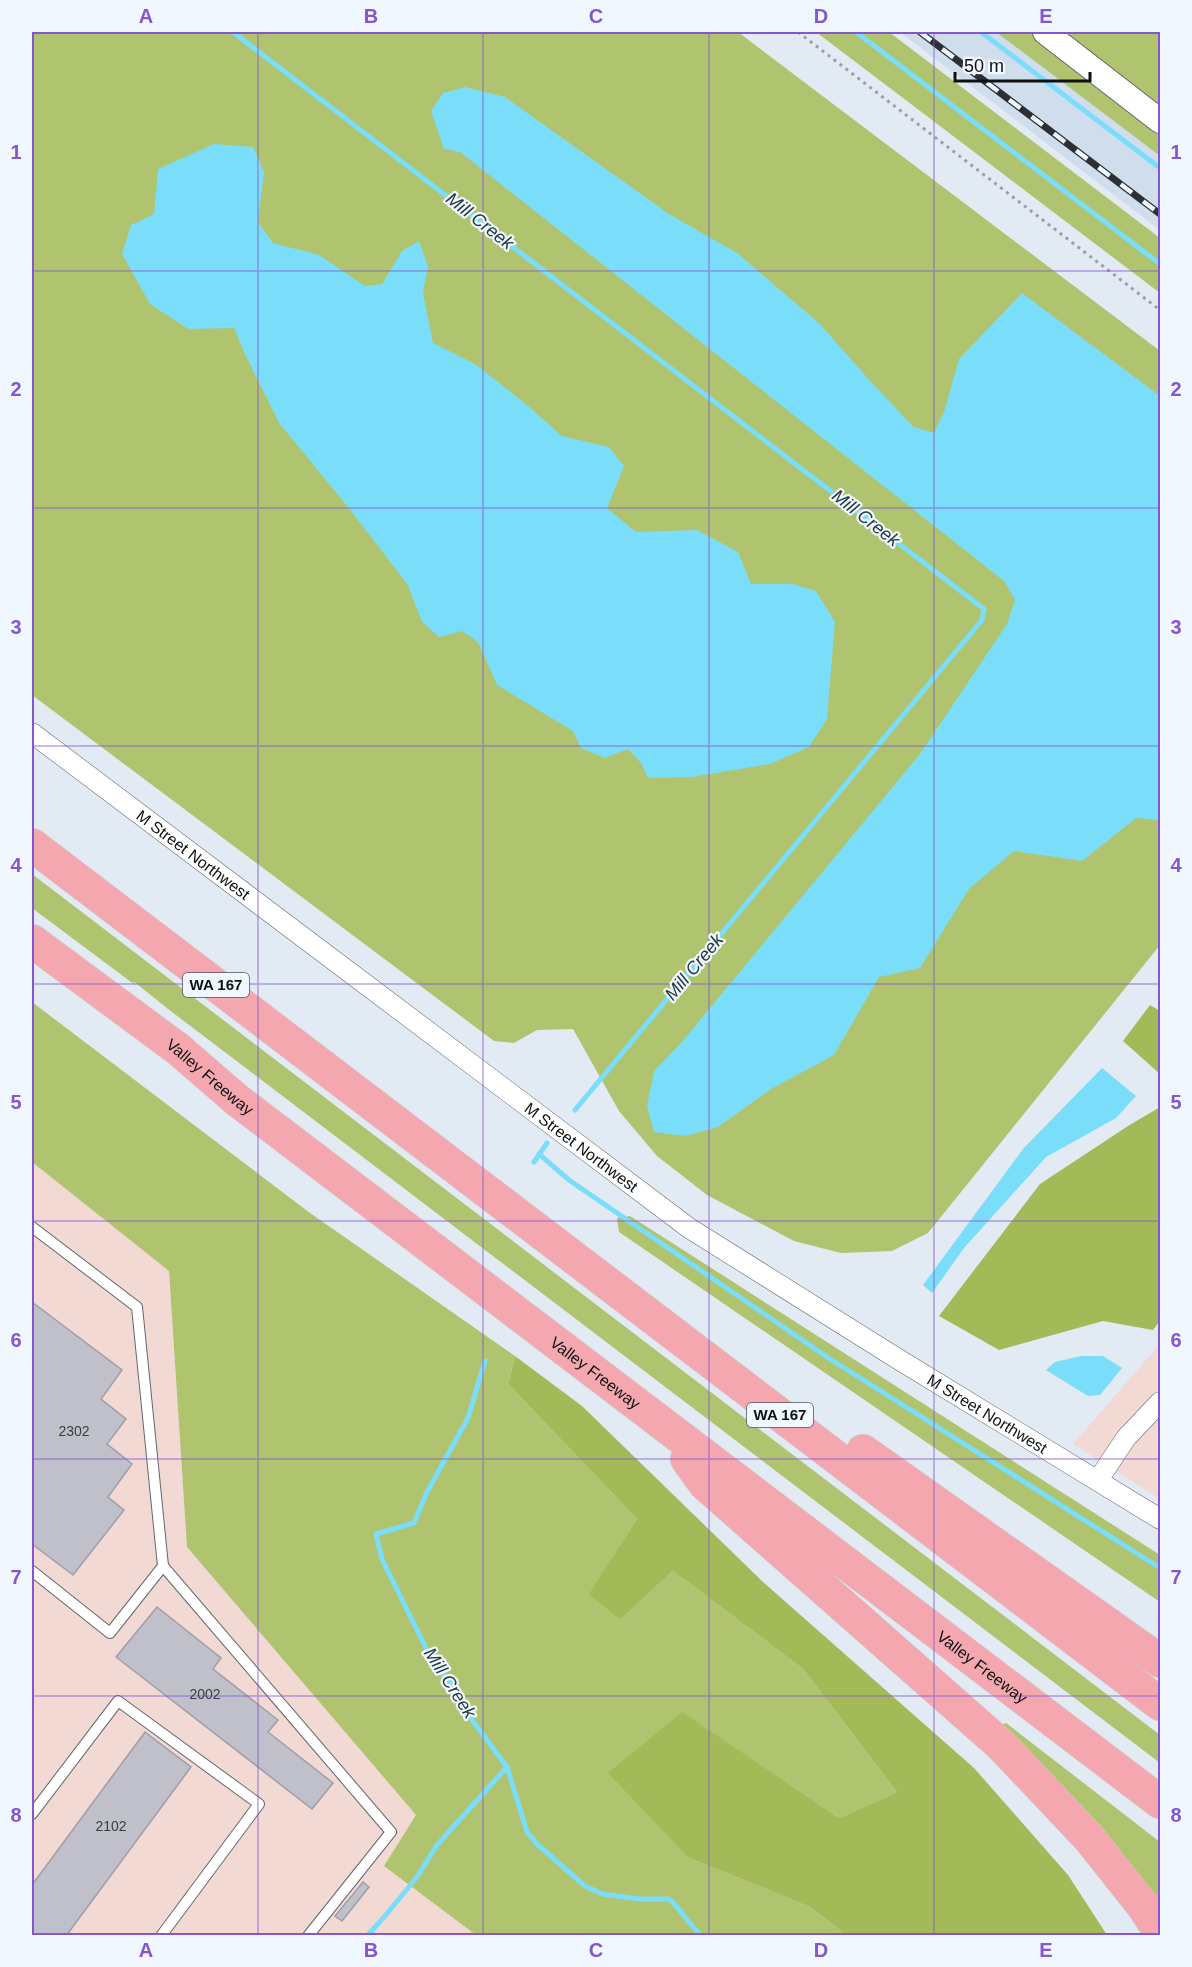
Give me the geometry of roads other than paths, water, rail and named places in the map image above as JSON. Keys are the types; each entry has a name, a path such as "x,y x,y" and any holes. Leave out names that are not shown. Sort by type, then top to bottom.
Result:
{"highway":[{"name":"WA 167","path":"32,845 1161,1704"},
{"name":"Valley Freeway","path":"32,940 178,1049 237,1100 1161,1802"},
{"path":"400,1124 1161,1661"},
{"path":"661,1423 705,1484 993,1738 1026,1770 1089,1838 1161,1932"}],"street":[{"path":"1045,32 1161,121"},
{"name":"M Street Northwest","path":"32,734 688,1228 1161,1519"},
{"path":"1098,1480 1126,1438 1161,1402"}],"lane":[{"path":"32,1227 137,1307 163,1566 391,1832 308,1935"},
{"path":"32,1571 110,1633 163,1566"},
{"path":"32,1814 118,1701 259,1804 161,1935"}],"water":[{"path":"465,87 505,97 669,214 737,253 820,324 914,427 934,433 944,412 959,359 1022,293 1160,396 1160,820 1136,818 1082,861 1014,851 969,889 920,968 879,977 834,1055 771,1089 718,1127 685,1136 654,1132 647,1106 654,1071 681,1043 920,754 1007,624 1015,600 1004,581 460,152 444,149 431,111 443,93"},
{"path":"214,144 253,147 264,172 258,222 273,243 319,255 365,286 382,284 402,251 419,241 428,266 423,293 433,343 475,364 562,436 609,447 624,466 607,508 636,532 697,530 738,552 751,584 793,584 816,591 835,622 827,719 809,747 770,764 692,777 648,778 641,763 628,749 605,758 581,748 573,731 497,685 478,642 462,631 439,637 422,622 408,585 279,423 234,328 188,329 150,304 122,254 131,225 154,214 158,169"},
{"path":"1102,1068 1136,1096 1116,1118 1046,1157 964,1248 932,1293 923,1285 1023,1149"},
{"path":"1081,1356 1103,1356 1122,1368 1100,1395 1088,1396 1046,1370 1055,1362"}],"waterway":[{"name":"Mill Creek","path":"233,32 984,609 982,620 575,1110"},
{"path":"856,32 1160,264"},
{"path":"981,32 1160,168"},
{"name":"Mill Creek","path":"534,1162 547,1143"},
{"path":"539,1154 569,1180 827,1357 1160,1568"},
{"name":"Mill Creek","path":"485,1361 468,1418 427,1492 414,1523 376,1534 382,1559 432,1660 450,1683 461,1705 507,1767 527,1832 537,1844 585,1886 602,1894 640,1899 669,1899 702,1936"},
{"path":"367,1936 417,1877 437,1845 507,1767"}],"railway":[{"path":"920,32 1160,214"}]}
